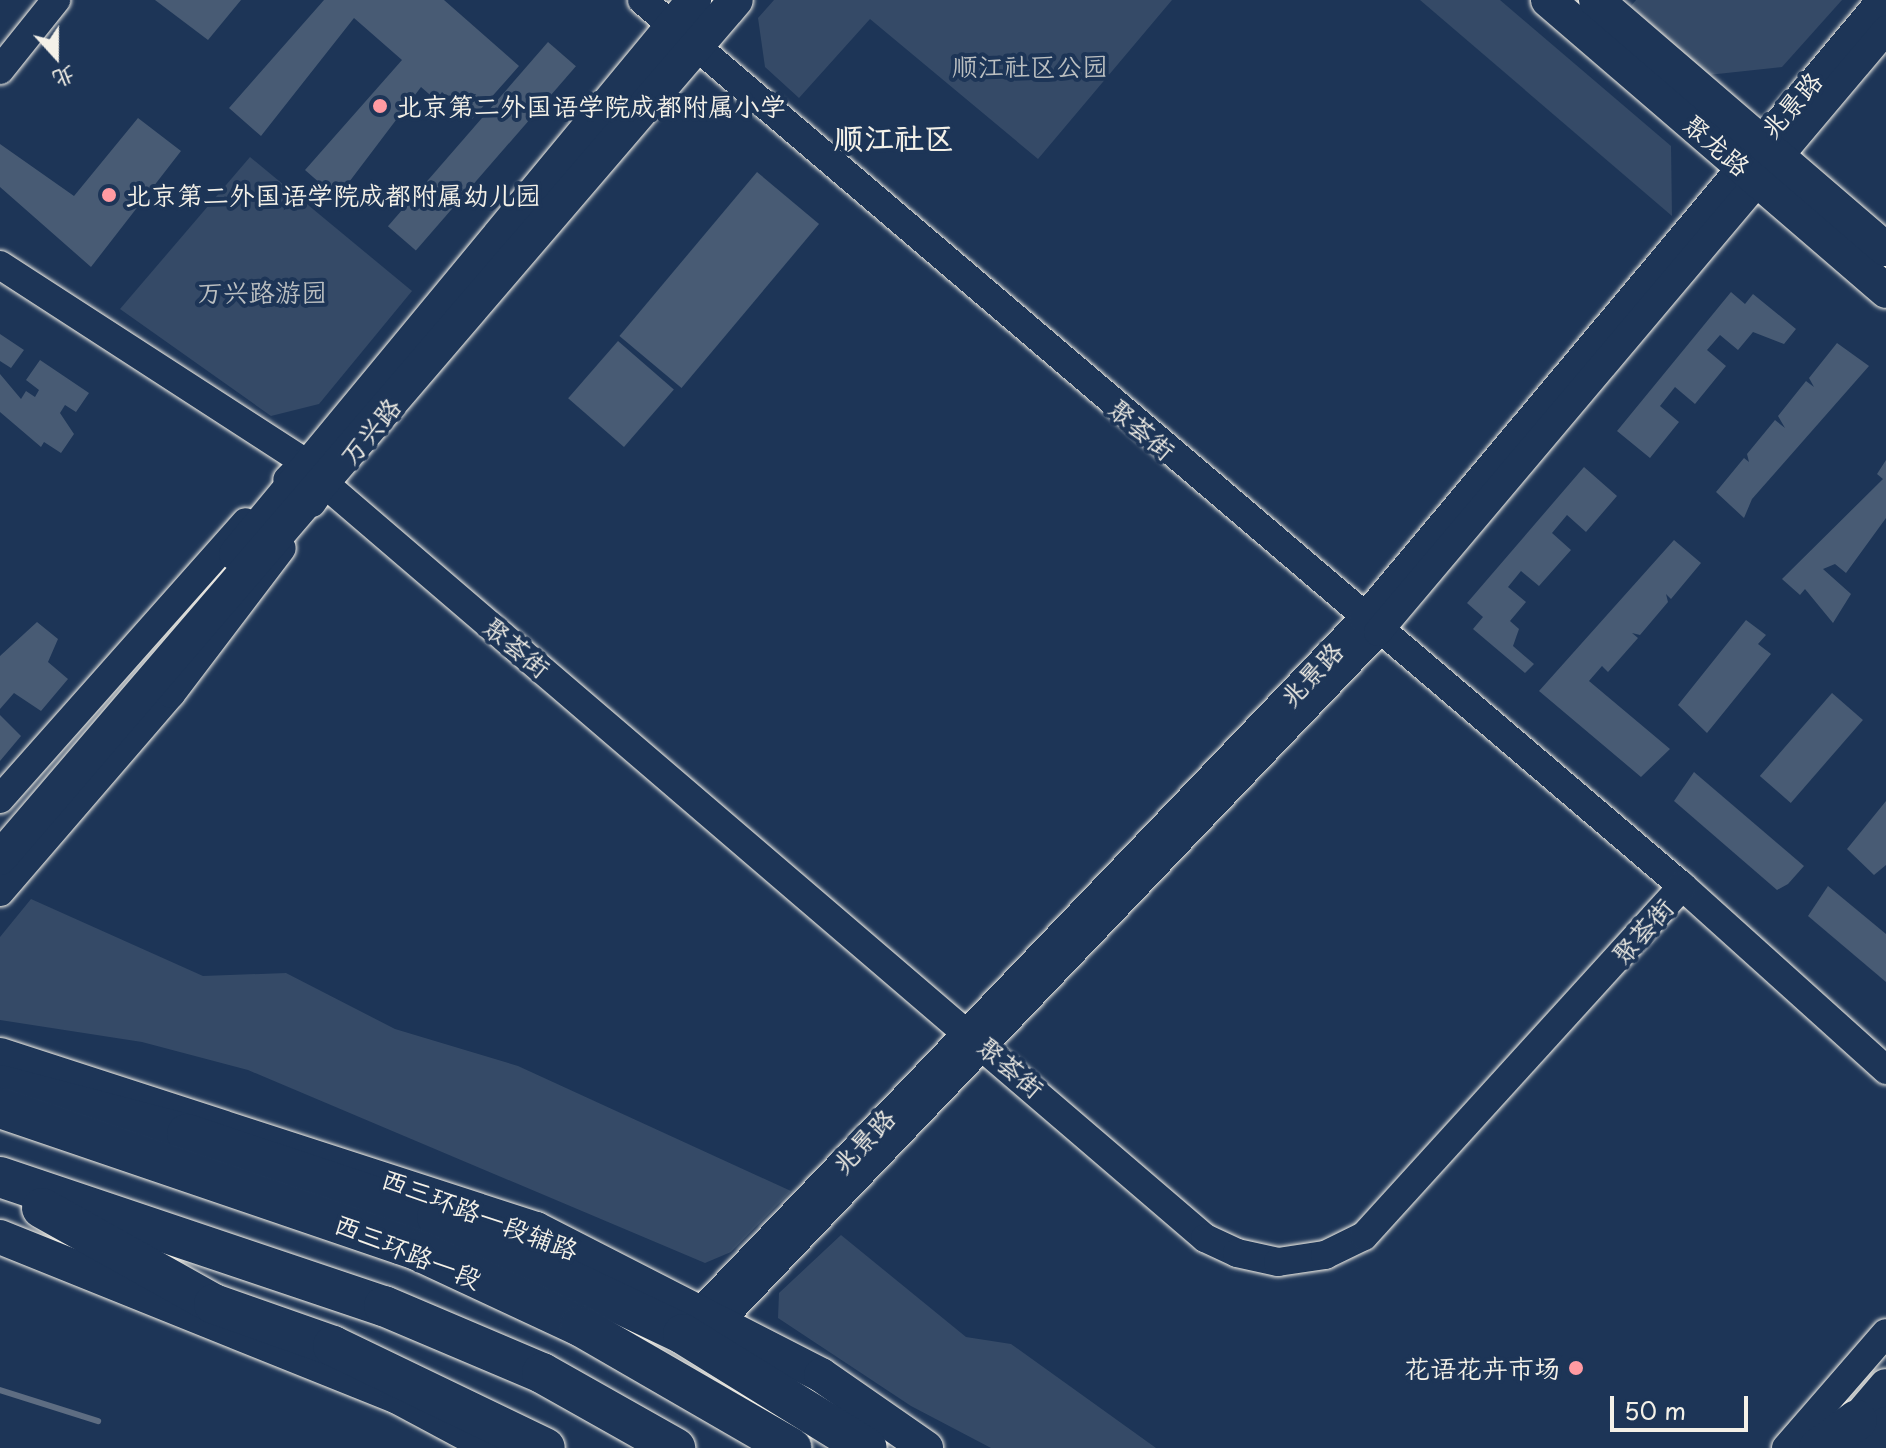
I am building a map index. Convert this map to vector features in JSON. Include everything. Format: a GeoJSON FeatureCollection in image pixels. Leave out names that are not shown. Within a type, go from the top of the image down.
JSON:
{"type":"FeatureCollection","features":[{"type":"Feature","properties":{"kind":"highway"},"geometry":{"type":"LineString","coordinates":[[0,1085],[187,1134],[437,1217],[683,1334],[867,1448]]}},
{"type":"Feature","properties":{"kind":"highway","name":"西三环路一段"},"geometry":{"type":"LineString","coordinates":[[0,1108],[417,1250],[580,1326],[791,1448]]}},
{"type":"Feature","properties":{"kind":"highway"},"geometry":{"type":"LineString","coordinates":[[0,1177],[384,1306],[542,1373],[675,1448]]}},
{"type":"Feature","properties":{"kind":"highway"},"geometry":{"type":"LineString","coordinates":[[0,1184],[214,1304],[333,1346],[545,1448]]}},
{"type":"Feature","properties":{"kind":"highway"},"geometry":{"type":"LineString","coordinates":[[1819,1448],[1860,1435]]}},
{"type":"Feature","properties":{"kind":"main road"},"geometry":{"type":"LineString","coordinates":[[684,36],[694,0]]}},
{"type":"Feature","properties":{"kind":"main road","name":"万兴路"},"geometry":{"type":"LineString","coordinates":[[0,858],[88,739],[684,36],[736,0]]}},
{"type":"Feature","properties":{"kind":"main road","name":"聚龙路"},"geometry":{"type":"LineString","coordinates":[[1548,0],[1760,161],[1886,249]]}},
{"type":"Feature","properties":{"kind":"main road","name":"聚龙路"},"geometry":{"type":"LineString","coordinates":[[1600,1],[1886,291]]}},
{"type":"Feature","properties":{"kind":"main road"},"geometry":{"type":"LineString","coordinates":[[0,830],[88,739]]}},
{"type":"Feature","properties":{"kind":"main road","name":"西三环路一段辅路"},"geometry":{"type":"LineString","coordinates":[[0,1055],[536,1229],[821,1375],[926,1448]]}},
{"type":"Feature","properties":{"kind":"main road"},"geometry":{"type":"LineString","coordinates":[[0,1237],[398,1397],[493,1448]]}},
{"type":"Feature","properties":{"kind":"main road"},"geometry":{"type":"LineString","coordinates":[[1860,1435],[1886,1386]]}},
{"type":"Feature","properties":{"kind":"street"},"geometry":{"type":"LineString","coordinates":[[0,70],[56,0]]}},
{"type":"Feature","properties":{"kind":"street","name":"聚荟街"},"geometry":{"type":"LineString","coordinates":[[642,0],[1370,626],[1682,886],[1886,1070]]}},
{"type":"Feature","properties":{"kind":"street","name":"兆景路"},"geometry":{"type":"LineString","coordinates":[[710,1316],[1370,626],[1760,161],[1881,0]]}},
{"type":"Feature","properties":{"kind":"street","name":"兆景路"},"geometry":{"type":"LineString","coordinates":[[1760,161],[1886,30]]}},
{"type":"Feature","properties":{"kind":"street","name":"聚荟街"},"geometry":{"type":"LineString","coordinates":[[0,265],[315,473],[978,1038],[1205,1238],[1278,1262],[1325,1255],[1364,1236],[1396,1208],[1682,886]]}},
{"type":"Feature","properties":{"kind":"street"},"geometry":{"type":"LineString","coordinates":[[0,799],[168,601],[315,473]]}},
{"type":"Feature","properties":{"kind":"street"},"geometry":{"type":"LineString","coordinates":[[0,892],[256,588],[315,473]]}},
{"type":"Feature","properties":{"kind":"street"},"geometry":{"type":"LineString","coordinates":[[1786,1448],[1886,1333]]}},
{"type":"Feature","properties":{"kind":"green space","name":"顺江社区公园"},"geometry":{"type":"Polygon","coordinates":[[[774,0],[1172,0],[1038,159],[870,19],[799,98],[765,67],[758,18],[774,0]]]}},
{"type":"Feature","properties":{"kind":"green space"},"geometry":{"type":"Polygon","coordinates":[[[1420,0],[1500,0],[1671,146],[1672,216],[1420,0]]]}},
{"type":"Feature","properties":{"kind":"green space"},"geometry":{"type":"Polygon","coordinates":[[[1636,0],[1842,0],[1782,67],[1708,75],[1631,6],[1636,0]]]}},
{"type":"Feature","properties":{"kind":"green space","name":"万兴路游园"},"geometry":{"type":"Polygon","coordinates":[[[250,157],[412,291],[319,404],[271,416],[120,309],[250,157]]]}},
{"type":"Feature","properties":{"kind":"green space"},"geometry":{"type":"Polygon","coordinates":[[[31,899],[203,976],[286,973],[395,1029],[518,1066],[791,1191],[731,1252],[705,1263],[248,1070],[142,1042],[0,1020],[0,937],[31,899]]]}},
{"type":"Feature","properties":{"kind":"green space"},"geometry":{"type":"Polygon","coordinates":[[[841,1235],[966,1337],[1011,1344],[1156,1448],[991,1448],[911,1406],[778,1318],[779,1293],[841,1235]]]}},
{"type":"Feature","properties":{"kind":"building"},"geometry":{"type":"Polygon","coordinates":[[[155,0],[241,0],[208,40],[155,0]]]}},
{"type":"Feature","properties":{"kind":"building"},"geometry":{"type":"Polygon","coordinates":[[[324,0],[444,0],[519,66],[472,119],[442,92],[436,100],[421,87],[337,198],[305,170],[402,60],[354,18],[261,136],[229,108],[324,0]]]}},
{"type":"Feature","properties":{"kind":"building"},"geometry":{"type":"Polygon","coordinates":[[[548,42],[576,66],[416,250],[388,226],[548,42]]]}},
{"type":"Feature","properties":{"kind":"building"},"geometry":{"type":"Polygon","coordinates":[[[138,118],[181,151],[91,267],[0,187],[0,144],[74,196],[138,118]]]}},
{"type":"Feature","properties":{"kind":"building"},"geometry":{"type":"Polygon","coordinates":[[[757,172],[819,224],[681,388],[619,336],[757,172]]]}},
{"type":"Feature","properties":{"kind":"building"},"geometry":{"type":"Polygon","coordinates":[[[1731,292],[1745,304],[1753,294],[1796,329],[1784,344],[1753,332],[1738,350],[1720,335],[1707,350],[1726,366],[1695,404],[1675,387],[1660,406],[1679,422],[1650,458],[1617,431],[1731,292]]]}},
{"type":"Feature","properties":{"kind":"building"},"geometry":{"type":"Polygon","coordinates":[[[0,334],[24,350],[11,368],[0,361],[0,334]]]}},
{"type":"Feature","properties":{"kind":"building"},"geometry":{"type":"Polygon","coordinates":[[[618,341],[674,390],[624,447],[568,398],[618,341]]]}},
{"type":"Feature","properties":{"kind":"building"},"geometry":{"type":"Polygon","coordinates":[[[1837,343],[1869,366],[1752,499],[1744,518],[1716,492],[1744,458],[1749,462],[1747,454],[1775,420],[1785,428],[1778,416],[1806,381],[1814,387],[1809,378],[1837,343]]]}},
{"type":"Feature","properties":{"kind":"building"},"geometry":{"type":"Polygon","coordinates":[[[40,360],[89,393],[76,412],[65,405],[60,413],[74,434],[61,453],[44,442],[41,447],[0,412],[0,374],[21,399],[26,391],[35,397],[39,390],[26,380],[40,360]]]}},
{"type":"Feature","properties":{"kind":"building"},"geometry":{"type":"Polygon","coordinates":[[[1886,460],[1886,518],[1846,573],[1835,564],[1823,569],[1851,594],[1833,623],[1805,589],[1800,595],[1782,579],[1883,479],[1877,474],[1886,460]]]}},
{"type":"Feature","properties":{"kind":"building"},"geometry":{"type":"Polygon","coordinates":[[[1584,467],[1617,496],[1586,532],[1567,515],[1552,533],[1571,550],[1539,586],[1521,571],[1508,587],[1526,602],[1510,621],[1519,629],[1513,646],[1534,664],[1525,673],[1473,629],[1483,617],[1467,603],[1584,467]]]}},
{"type":"Feature","properties":{"kind":"building"},"geometry":{"type":"Polygon","coordinates":[[[1674,540],[1701,563],[1671,599],[1666,594],[1668,602],[1640,635],[1632,633],[1638,638],[1608,672],[1602,666],[1589,681],[1670,749],[1641,777],[1539,691],[1674,540]]]}},
{"type":"Feature","properties":{"kind":"building"},"geometry":{"type":"Polygon","coordinates":[[[1746,620],[1766,635],[1758,644],[1771,654],[1707,733],[1678,705],[1746,620]]]}},
{"type":"Feature","properties":{"kind":"building"},"geometry":{"type":"Polygon","coordinates":[[[37,622],[58,639],[48,662],[68,679],[41,711],[14,693],[0,709],[0,656],[37,622]]]}},
{"type":"Feature","properties":{"kind":"building"},"geometry":{"type":"Polygon","coordinates":[[[1832,693],[1863,720],[1791,803],[1760,776],[1832,693]]]}},
{"type":"Feature","properties":{"kind":"building"},"geometry":{"type":"Polygon","coordinates":[[[0,715],[21,736],[0,761],[0,715]]]}},
{"type":"Feature","properties":{"kind":"building"},"geometry":{"type":"Polygon","coordinates":[[[1694,772],[1804,866],[1788,884],[1777,890],[1674,801],[1694,772]]]}},
{"type":"Feature","properties":{"kind":"building"},"geometry":{"type":"Polygon","coordinates":[[[1886,801],[1886,865],[1874,875],[1847,849],[1886,801]]]}},
{"type":"Feature","properties":{"kind":"building"},"geometry":{"type":"Polygon","coordinates":[[[1828,886],[1886,934],[1886,982],[1808,916],[1828,886]]]}},
{"type":"Feature","properties":{"kind":"waterway"},"geometry":{"type":"LineString","coordinates":[[0,1390],[98,1421]]}},
{"type":"Feature","properties":{"kind":"place","name":"北京第二外国语学院成都附属小学"},"geometry":{"type":"Point","coordinates":[380,106]}},
{"type":"Feature","properties":{"kind":"place","name":"北京第二外国语学院成都附属幼儿园"},"geometry":{"type":"Point","coordinates":[109,195]}},
{"type":"Feature","properties":{"kind":"place","name":"花语花卉市场"},"geometry":{"type":"Point","coordinates":[1576,1368]}},
{"type":"Feature","properties":{"kind":"district","name":"顺江社区"},"geometry":{"type":"Point","coordinates":[894,137]}}]}
